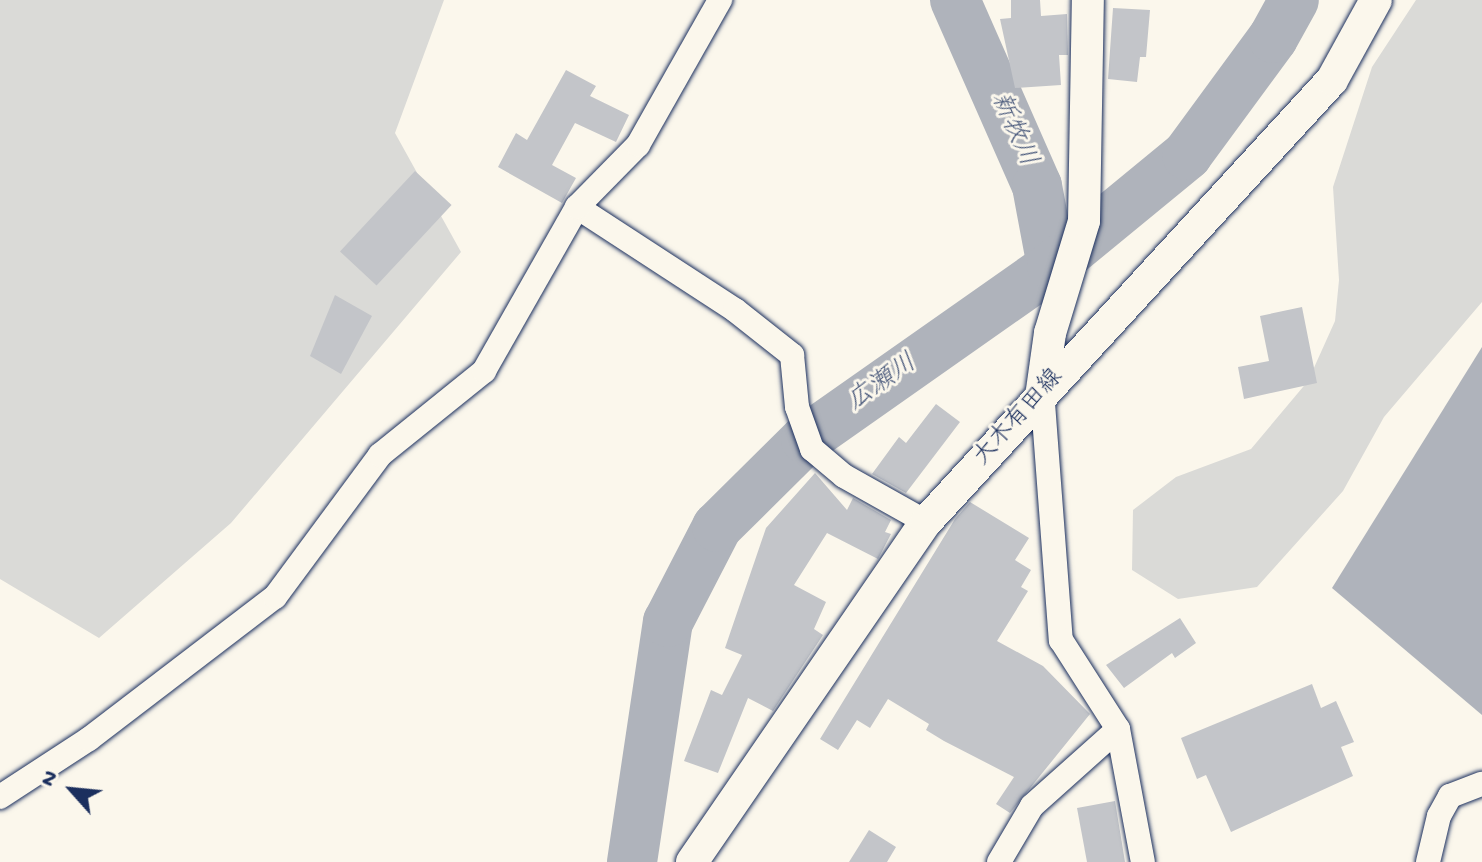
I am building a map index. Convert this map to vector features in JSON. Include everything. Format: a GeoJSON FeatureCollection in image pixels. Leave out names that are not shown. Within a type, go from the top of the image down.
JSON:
{"type":"FeatureCollection","features":[{"type":"Feature","properties":{"kind":"main road"},"geometry":{"type":"LineString","coordinates":[[1042,390],[1050,333],[1084,221],[1088,0]]}},
{"type":"Feature","properties":{"kind":"main road","name":"大木有田線"},"geometry":{"type":"LineString","coordinates":[[692,862],[926,522],[1042,390],[1332,80],[1376,0]]}},
{"type":"Feature","properties":{"kind":"street"},"geometry":{"type":"LineString","coordinates":[[0,797],[89,739],[275,597],[380,455],[484,371],[577,207],[638,145],[720,0]]}},
{"type":"Feature","properties":{"kind":"street"},"geometry":{"type":"LineString","coordinates":[[577,207],[735,310],[792,355],[797,407],[812,449],[844,476],[926,522]]}},
{"type":"Feature","properties":{"kind":"street"},"geometry":{"type":"LineString","coordinates":[[1042,390],[1061,640],[1118,729],[1143,862]]}},
{"type":"Feature","properties":{"kind":"street"},"geometry":{"type":"LineString","coordinates":[[999,862],[1032,806],[1118,729]]}},
{"type":"Feature","properties":{"kind":"street"},"geometry":{"type":"LineString","coordinates":[[1428,862],[1439,816],[1450,796],[1482,784]]}},
{"type":"Feature","properties":{"kind":"shaded area"},"geometry":{"type":"Polygon","coordinates":[[[0,0],[444,0],[395,133],[461,252],[231,523],[99,638],[0,579],[0,0]]]}},
{"type":"Feature","properties":{"kind":"shaded area"},"geometry":{"type":"Polygon","coordinates":[[[1416,0],[1482,0],[1482,302],[1384,417],[1343,491],[1257,587],[1178,599],[1132,570],[1133,510],[1176,477],[1251,449],[1308,381],[1335,321],[1339,280],[1333,187],[1372,67],[1416,0]]]}},
{"type":"Feature","properties":{"kind":"shaded area"},"geometry":{"type":"Polygon","coordinates":[[[1482,347],[1482,715],[1332,588],[1482,347]]]}},
{"type":"Feature","properties":{"kind":"building"},"geometry":{"type":"Polygon","coordinates":[[[1011,0],[1040,0],[1041,16],[1067,14],[1068,55],[1059,55],[1061,85],[1015,88],[1000,19],[1011,18],[1011,0]]]}},
{"type":"Feature","properties":{"kind":"building"},"geometry":{"type":"Polygon","coordinates":[[[1113,8],[1150,10],[1146,57],[1140,57],[1137,82],[1108,79],[1113,8]]]}},
{"type":"Feature","properties":{"kind":"building"},"geometry":{"type":"Polygon","coordinates":[[[566,70],[596,86],[590,96],[629,115],[616,142],[575,123],[552,165],[576,178],[562,203],[498,167],[516,133],[527,140],[566,70]]]}},
{"type":"Feature","properties":{"kind":"building"},"geometry":{"type":"Polygon","coordinates":[[[415,171],[452,205],[377,286],[340,251],[415,171]]]}},
{"type":"Feature","properties":{"kind":"building"},"geometry":{"type":"Polygon","coordinates":[[[335,295],[372,316],[341,374],[310,356],[335,295]]]}},
{"type":"Feature","properties":{"kind":"building"},"geometry":{"type":"Polygon","coordinates":[[[1302,307],[1317,383],[1244,399],[1238,367],[1269,361],[1260,316],[1302,307]]]}},
{"type":"Feature","properties":{"kind":"building"},"geometry":{"type":"Polygon","coordinates":[[[936,404],[960,422],[906,493],[872,474],[899,437],[906,443],[936,404]]]}},
{"type":"Feature","properties":{"kind":"building"},"geometry":{"type":"Polygon","coordinates":[[[815,473],[847,510],[853,498],[891,520],[885,532],[891,534],[878,559],[827,533],[794,585],[826,602],[814,629],[823,635],[773,711],[748,698],[718,773],[684,761],[711,690],[722,695],[742,655],[725,648],[766,528],[815,473]]]}},
{"type":"Feature","properties":{"kind":"building"},"geometry":{"type":"Polygon","coordinates":[[[970,502],[1029,538],[1015,560],[1031,570],[1021,587],[1028,591],[997,641],[1043,666],[1090,714],[1010,813],[996,804],[1014,777],[926,730],[929,724],[888,699],[870,728],[857,720],[838,750],[820,739],[955,519],[970,502]]]}},
{"type":"Feature","properties":{"kind":"building"},"geometry":{"type":"Polygon","coordinates":[[[1180,618],[1196,643],[1175,658],[1172,653],[1124,688],[1106,665],[1180,618]]]}},
{"type":"Feature","properties":{"kind":"building"},"geometry":{"type":"Polygon","coordinates":[[[1312,684],[1321,708],[1336,701],[1354,742],[1341,747],[1353,776],[1231,832],[1206,775],[1197,779],[1181,738],[1312,684]]]}},
{"type":"Feature","properties":{"kind":"building"},"geometry":{"type":"Polygon","coordinates":[[[1115,801],[1125,862],[1087,862],[1077,808],[1115,801]]]}},
{"type":"Feature","properties":{"kind":"building"},"geometry":{"type":"Polygon","coordinates":[[[869,830],[896,847],[887,862],[849,862],[869,830]]]}},
{"type":"Feature","properties":{"kind":"waterway","name":"新牧川"},"geometry":{"type":"LineString","coordinates":[[955,0],[1037,186],[1052,266]]}},
{"type":"Feature","properties":{"kind":"waterway","name":"広瀬川"},"geometry":{"type":"LineString","coordinates":[[632,862],[668,622],[717,527],[806,439],[1052,266],[1187,155],[1273,38],[1294,0]]}}]}
